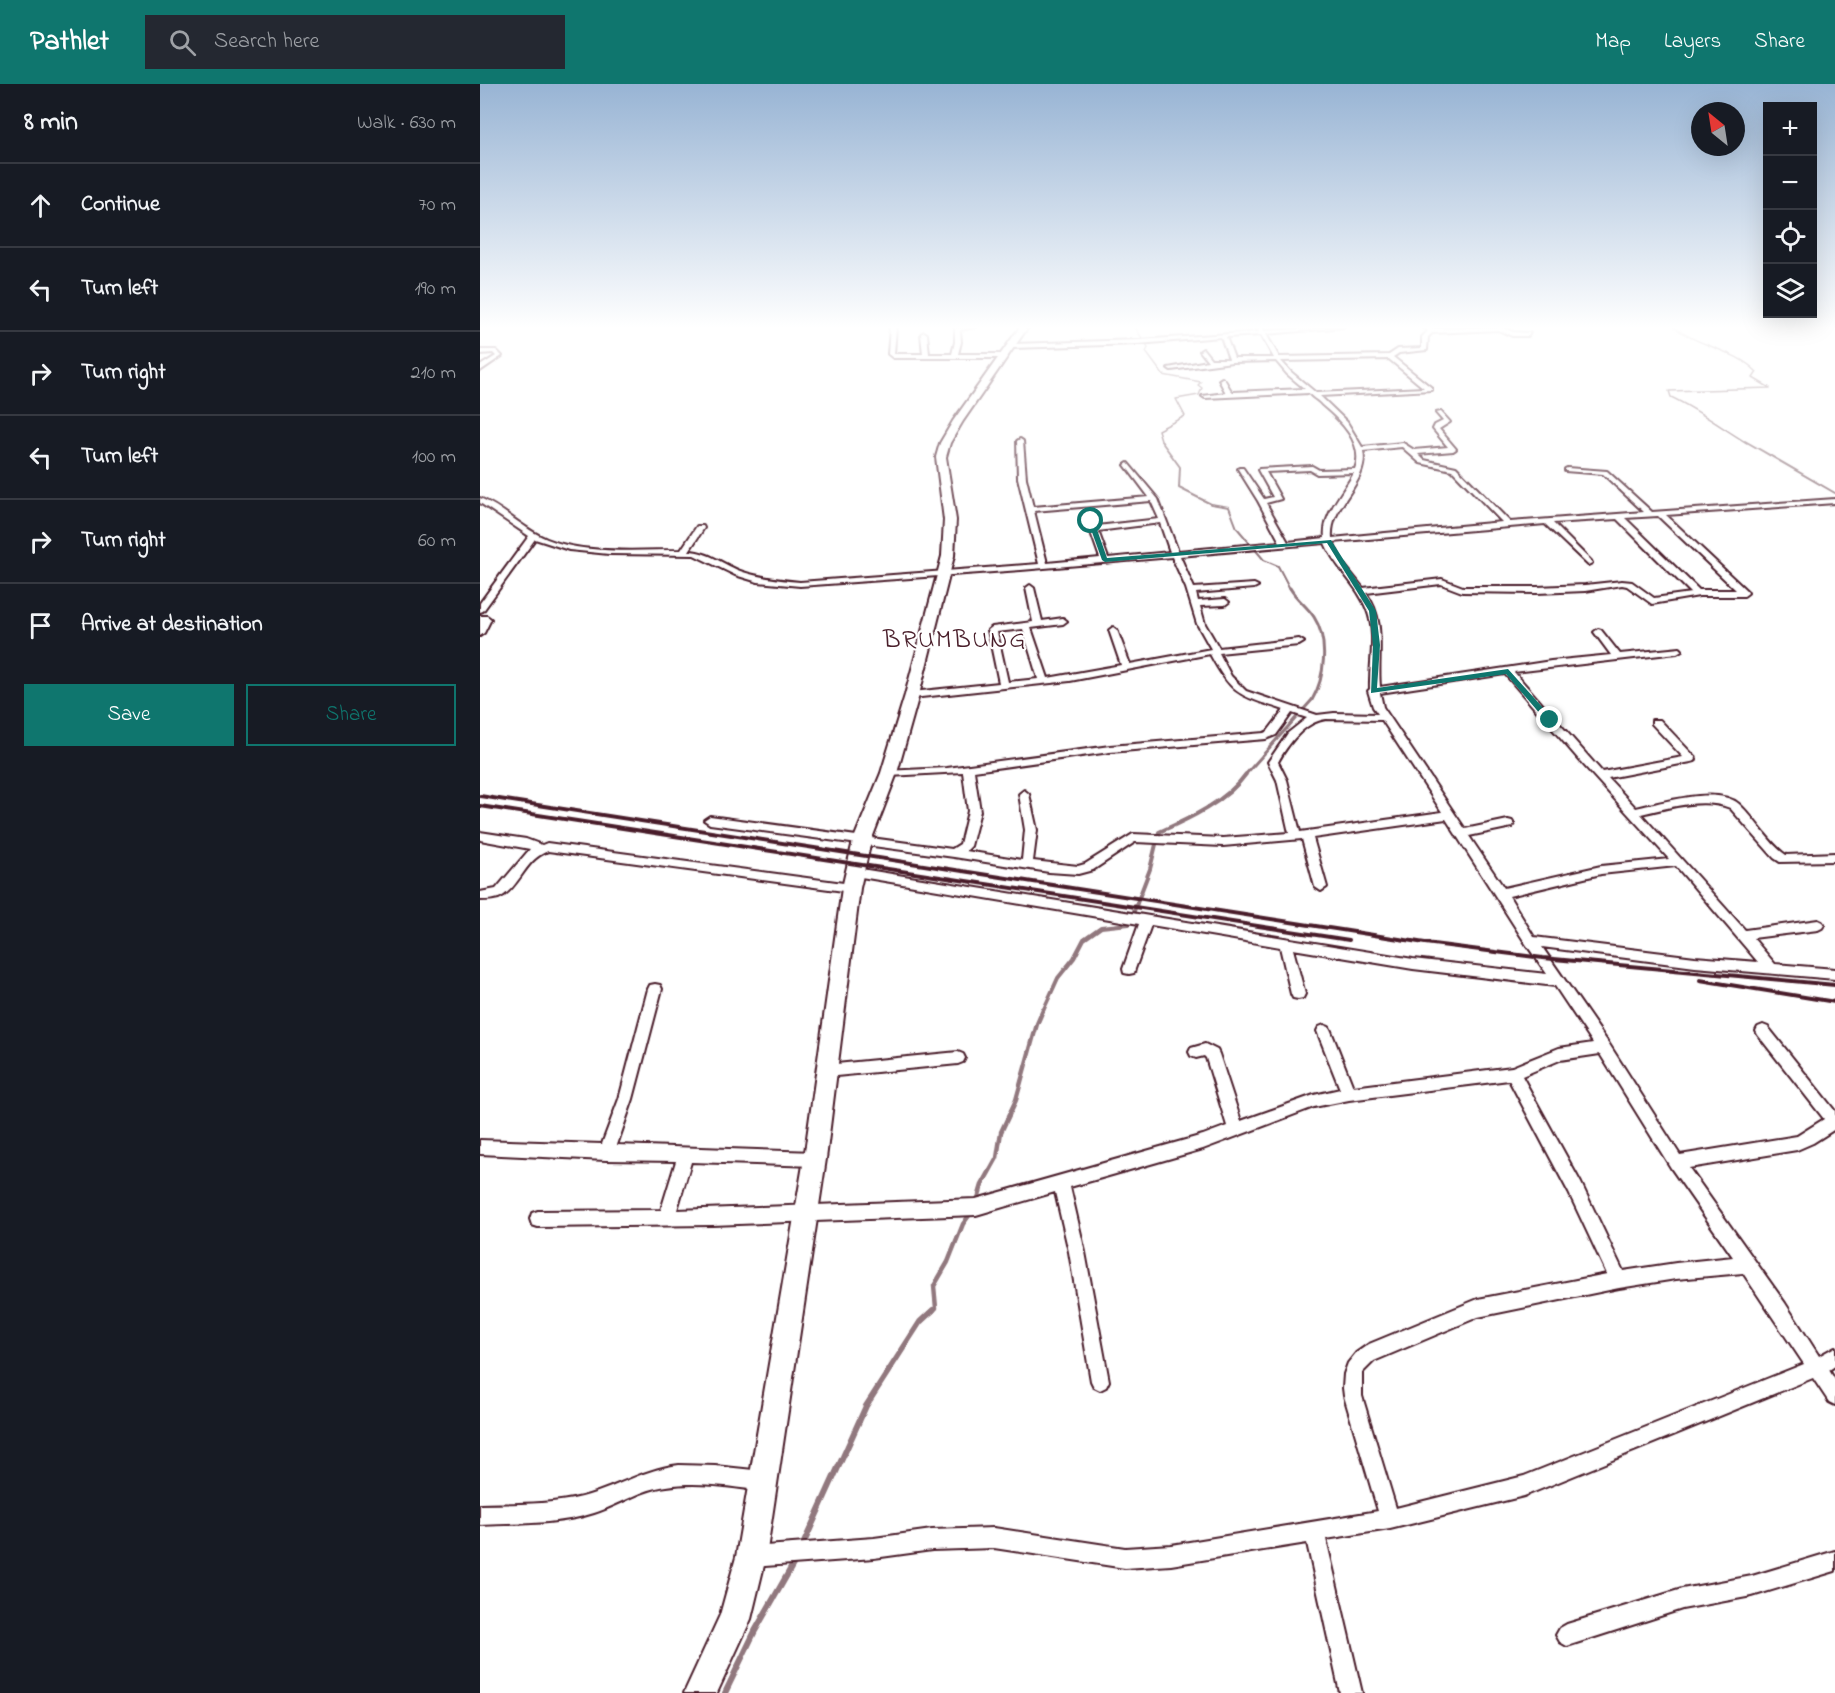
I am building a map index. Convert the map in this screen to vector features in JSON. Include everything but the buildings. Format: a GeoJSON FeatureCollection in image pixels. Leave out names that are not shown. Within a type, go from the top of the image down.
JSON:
{"type":"FeatureCollection","features":[{"type":"Feature","properties":{"kind":"street"},"geometry":{"type":"LineString","coordinates":[[700,1693],[735,1618],[751,1557],[815,1159],[837,975],[840,882],[862,841],[889,773],[912,695],[948,556],[949,503],[943,484],[941,457],[958,421],[972,402]]}},
{"type":"Feature","properties":{"kind":"street"},"geometry":{"type":"LineString","coordinates":[[1321,402],[1347,425],[1359,449],[1361,461],[1338,505],[1328,531],[1329,541],[1372,611],[1376,635],[1373,691],[1378,707],[1501,893],[1530,941],[1604,1048],[1676,1163],[1835,1396]]}},
{"type":"Feature","properties":{"kind":"street"},"geometry":{"type":"LineString","coordinates":[[1413,452],[1453,449],[1436,429],[1437,426],[1447,422],[1439,413]]}},
{"type":"Feature","properties":{"kind":"street"},"geometry":{"type":"LineString","coordinates":[[1020,441],[1022,478],[1044,566]]}},
{"type":"Feature","properties":{"kind":"street"},"geometry":{"type":"LineString","coordinates":[[1359,449],[1401,445],[1413,452],[1424,463],[1454,468],[1508,524]]}},
{"type":"Feature","properties":{"kind":"street"},"geometry":{"type":"LineString","coordinates":[[1128,465],[1154,499],[1208,639],[1227,677],[1243,693],[1314,716],[1384,717]]}},
{"type":"Feature","properties":{"kind":"street"},"geometry":{"type":"LineString","coordinates":[[1262,501],[1276,499],[1261,470],[1312,468],[1317,472],[1357,471]]}},
{"type":"Feature","properties":{"kind":"street"},"geometry":{"type":"LineString","coordinates":[[1241,469],[1286,544]]}},
{"type":"Feature","properties":{"kind":"street"},"geometry":{"type":"LineString","coordinates":[[1360,591],[1442,581],[1462,588],[1537,590],[1585,588],[1622,583],[1629,584],[1652,601],[1696,593],[1744,593],[1605,472],[1567,470]]}},
{"type":"Feature","properties":{"kind":"street"},"geometry":{"type":"LineString","coordinates":[[1030,509],[1154,499]]}},
{"type":"Feature","properties":{"kind":"street"},"geometry":{"type":"LineString","coordinates":[[480,500],[534,535],[569,548],[609,552],[684,552],[705,556],[738,573],[782,583],[822,584],[1508,524],[1834,502]]}},
{"type":"Feature","properties":{"kind":"street"},"geometry":{"type":"LineString","coordinates":[[1618,516],[1696,593]]}},
{"type":"Feature","properties":{"kind":"street"},"geometry":{"type":"LineString","coordinates":[[1105,560],[1092,525],[1162,521]]}},
{"type":"Feature","properties":{"kind":"street"},"geometry":{"type":"LineString","coordinates":[[1548,522],[1587,563]]}},
{"type":"Feature","properties":{"kind":"street"},"geometry":{"type":"LineString","coordinates":[[684,552],[700,528]]}},
{"type":"Feature","properties":{"kind":"street"},"geometry":{"type":"LineString","coordinates":[[480,609],[534,535]]}},
{"type":"Feature","properties":{"kind":"street"},"geometry":{"type":"LineString","coordinates":[[1191,591],[1254,586]]}},
{"type":"Feature","properties":{"kind":"street"},"geometry":{"type":"LineString","coordinates":[[1030,588],[1038,624]]}},
{"type":"Feature","properties":{"kind":"street"},"geometry":{"type":"LineString","coordinates":[[480,593],[492,591]]}},
{"type":"Feature","properties":{"kind":"street"},"geometry":{"type":"LineString","coordinates":[[1196,604],[1225,602]]}},
{"type":"Feature","properties":{"kind":"street"},"geometry":{"type":"LineString","coordinates":[[480,619],[487,619],[480,633]]}},
{"type":"Feature","properties":{"kind":"street"},"geometry":{"type":"LineString","coordinates":[[1004,686],[992,630],[1064,621]]}},
{"type":"Feature","properties":{"kind":"street"},"geometry":{"type":"LineString","coordinates":[[1026,626],[1044,681]]}},
{"type":"Feature","properties":{"kind":"street"},"geometry":{"type":"LineString","coordinates":[[1113,630],[1127,668]]}},
{"type":"Feature","properties":{"kind":"street"},"geometry":{"type":"LineString","coordinates":[[1599,632],[1619,658]]}},
{"type":"Feature","properties":{"kind":"street"},"geometry":{"type":"LineString","coordinates":[[912,695],[1044,681],[1214,651],[1299,642]]}},
{"type":"Feature","properties":{"kind":"street"},"geometry":{"type":"LineString","coordinates":[[1373,691],[1561,663],[1677,650]]}},
{"type":"Feature","properties":{"kind":"street"},"geometry":{"type":"LineString","coordinates":[[1508,671],[1771,968]]}},
{"type":"Feature","properties":{"kind":"street"},"geometry":{"type":"LineString","coordinates":[[889,773],[968,769],[1110,749],[1266,736],[1272,733],[1290,709]]}},
{"type":"Feature","properties":{"kind":"street"},"geometry":{"type":"LineString","coordinates":[[1314,716],[1284,744],[1273,762],[1282,780],[1321,886]]}},
{"type":"Feature","properties":{"kind":"street"},"geometry":{"type":"LineString","coordinates":[[1600,776],[1690,759],[1656,722]]}},
{"type":"Feature","properties":{"kind":"street"},"geometry":{"type":"LineString","coordinates":[[954,853],[965,846],[974,815],[968,769]]}},
{"type":"Feature","properties":{"kind":"street"},"geometry":{"type":"LineString","coordinates":[[1024,794],[1032,830],[1027,865]]}},
{"type":"Feature","properties":{"kind":"street"},"geometry":{"type":"LineString","coordinates":[[1634,812],[1695,800],[1724,801],[1734,805],[1784,859],[1835,857]]}},
{"type":"Feature","properties":{"kind":"street"},"geometry":{"type":"LineString","coordinates":[[710,820],[1027,865],[1084,869],[1127,840],[1139,837],[1222,842],[1301,836],[1449,815]]}},
{"type":"Feature","properties":{"kind":"street"},"geometry":{"type":"LineString","coordinates":[[1461,834],[1508,824]]}},
{"type":"Feature","properties":{"kind":"street"},"geometry":{"type":"LineString","coordinates":[[480,836],[526,843],[539,848]]}},
{"type":"Feature","properties":{"kind":"street"},"geometry":{"type":"LineString","coordinates":[[480,896],[500,892],[533,852],[547,847],[1117,913],[1443,969],[1559,981]]}},
{"type":"Feature","properties":{"kind":"street"},"geometry":{"type":"LineString","coordinates":[[1501,893],[1601,870],[1679,862]]}},
{"type":"Feature","properties":{"kind":"street"},"geometry":{"type":"LineString","coordinates":[[1129,969],[1144,918]]}},
{"type":"Feature","properties":{"kind":"street"},"geometry":{"type":"LineString","coordinates":[[1743,935],[1818,925]]}},
{"type":"Feature","properties":{"kind":"street"},"geometry":{"type":"LineString","coordinates":[[1530,941],[1695,962],[1835,974]]}},
{"type":"Feature","properties":{"kind":"street"},"geometry":{"type":"LineString","coordinates":[[1285,942],[1298,994]]}},
{"type":"Feature","properties":{"kind":"street"},"geometry":{"type":"LineString","coordinates":[[606,1153],[626,1099],[655,988]]}},
{"type":"Feature","properties":{"kind":"street"},"geometry":{"type":"LineString","coordinates":[[1324,1031],[1349,1094]]}},
{"type":"Feature","properties":{"kind":"street"},"geometry":{"type":"LineString","coordinates":[[1676,1163],[1809,1140],[1828,1124],[1835,1122],[1763,1031]]}},
{"type":"Feature","properties":{"kind":"street"},"geometry":{"type":"LineString","coordinates":[[538,1219],[976,1207],[1203,1143],[1314,1101],[1349,1094],[1513,1073],[1559,1054],[1604,1048]]}},
{"type":"Feature","properties":{"kind":"street"},"geometry":{"type":"LineString","coordinates":[[1196,1052],[1205,1050],[1212,1054],[1236,1130]]}},
{"type":"Feature","properties":{"kind":"street"},"geometry":{"type":"LineString","coordinates":[[826,1071],[958,1058]]}},
{"type":"Feature","properties":{"kind":"street"},"geometry":{"type":"LineString","coordinates":[[1513,1073],[1575,1188],[1619,1280]]}},
{"type":"Feature","properties":{"kind":"street"},"geometry":{"type":"LineString","coordinates":[[480,1147],[815,1159]]}},
{"type":"Feature","properties":{"kind":"street"},"geometry":{"type":"LineString","coordinates":[[666,1217],[686,1153]]}},
{"type":"Feature","properties":{"kind":"street"},"geometry":{"type":"LineString","coordinates":[[1061,1183],[1077,1252],[1100,1381]]}},
{"type":"Feature","properties":{"kind":"street"},"geometry":{"type":"LineString","coordinates":[[1390,1519],[1353,1396],[1354,1368],[1362,1358],[1396,1341],[1478,1308],[1619,1280],[1676,1271],[1746,1264]]}},
{"type":"Feature","properties":{"kind":"street"},"geometry":{"type":"LineString","coordinates":[[751,1557],[808,1551],[874,1548],[932,1540],[994,1538],[1125,1558],[1171,1555],[1390,1519],[1524,1486],[1817,1368],[1835,1356]]}},
{"type":"Feature","properties":{"kind":"street"},"geometry":{"type":"LineString","coordinates":[[480,1515],[552,1512],[592,1504],[641,1482],[665,1476],[686,1474],[763,1481]]}},
{"type":"Feature","properties":{"kind":"street"},"geometry":{"type":"LineString","coordinates":[[1314,1530],[1351,1693]]}},
{"type":"Feature","properties":{"kind":"street"},"geometry":{"type":"LineString","coordinates":[[1567,1635],[1682,1599],[1752,1586],[1835,1561]]}},
{"type":"Feature","properties":{"kind":"waterway"},"geometry":{"type":"LineString","coordinates":[[1162,442],[1158,430],[1185,416],[1178,402]]}},
{"type":"Feature","properties":{"kind":"waterway"},"geometry":{"type":"LineString","coordinates":[[1680,402],[1747,443]]}},
{"type":"Feature","properties":{"kind":"waterway"},"geometry":{"type":"LineString","coordinates":[[1745,441],[1835,493]]}},
{"type":"Feature","properties":{"kind":"waterway"},"geometry":{"type":"LineString","coordinates":[[1162,442],[1180,467],[1179,488],[1211,504],[1229,507],[1237,528],[1264,560],[1278,566],[1290,589]]}},
{"type":"Feature","properties":{"kind":"waterway"},"geometry":{"type":"LineString","coordinates":[[1245,775],[1312,700],[1320,681],[1323,648],[1319,626],[1290,588]]}},
{"type":"Feature","properties":{"kind":"waterway"},"geometry":{"type":"LineString","coordinates":[[1043,1011],[1058,978],[1074,958],[1084,939],[1101,927],[1129,924],[1150,869],[1159,832],[1218,801],[1229,793],[1246,774]]}},
{"type":"Feature","properties":{"kind":"waterway"},"geometry":{"type":"LineString","coordinates":[[977,1202],[982,1185],[997,1158],[1001,1132],[1016,1100],[1043,1010]]}},
{"type":"Feature","properties":{"kind":"waterway"},"geometry":{"type":"LineString","coordinates":[[932,1312],[936,1308],[934,1286],[948,1262],[963,1224],[971,1213]]}},
{"type":"Feature","properties":{"kind":"waterway"},"geometry":{"type":"LineString","coordinates":[[802,1547],[866,1406],[920,1322],[933,1310]]}},
{"type":"Feature","properties":{"kind":"waterway"},"geometry":{"type":"LineString","coordinates":[[725,1693],[755,1631],[795,1561]]}},
{"type":"Feature","properties":{"kind":"railway"},"geometry":{"type":"LineString","coordinates":[[480,796],[1425,943],[1543,958],[1835,985]]}},
{"type":"Feature","properties":{"kind":"railway"},"geometry":{"type":"LineString","coordinates":[[480,806],[1349,940]]}},
{"type":"Feature","properties":{"kind":"railway"},"geometry":{"type":"LineString","coordinates":[[1700,980],[1835,1002]]}},
{"type":"Feature","properties":{"kind":"district","name":"BRUMBUNG"},"geometry":{"type":"Point","coordinates":[955,641]}},
{"type":"Feature","properties":{"kind":"route"},"geometry":{"type":"LineString","coordinates":[[1091,521],[1105,560],[1329,541],[1372,611],[1377,645],[1373,691],[1508,671],[1550,720]]}}]}
